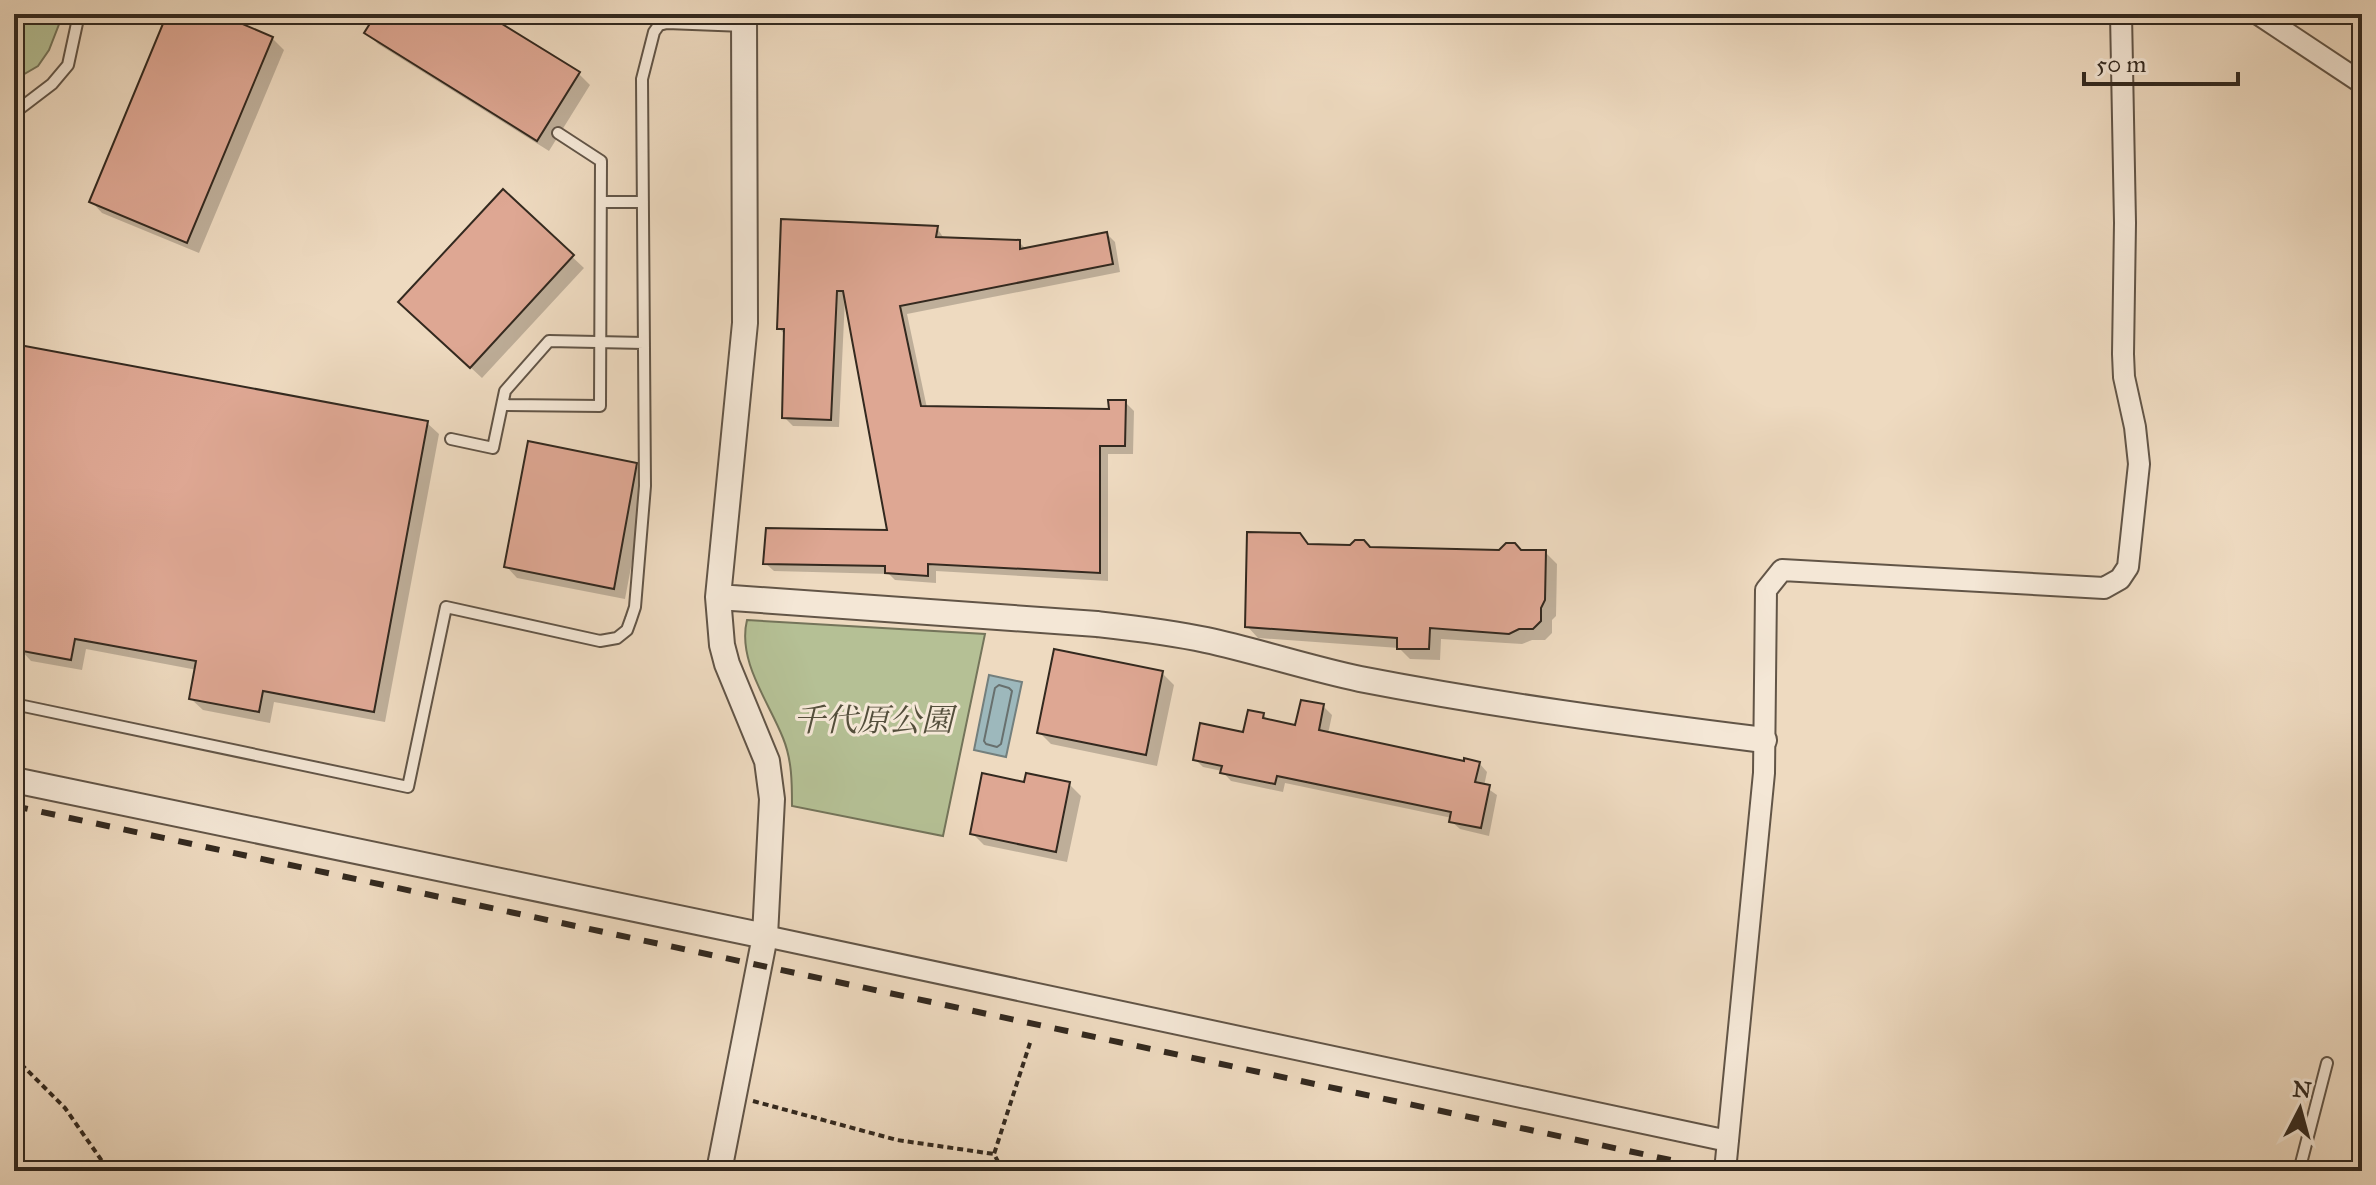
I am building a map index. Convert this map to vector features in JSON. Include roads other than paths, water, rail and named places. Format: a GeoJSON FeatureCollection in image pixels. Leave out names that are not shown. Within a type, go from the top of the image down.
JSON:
{"type":"FeatureCollection","features":[{"type":"Feature","properties":{"kind":"street"},"geometry":{"type":"LineString","coordinates":[[1725,1171],[1764,773],[1766,590],[1782,570],[2104,588],[2120,579],[2128,567],[2139,464],[2124,365],[2121,14]]}},
{"type":"Feature","properties":{"kind":"street"},"geometry":{"type":"LineString","coordinates":[[2258,14],[2362,83]]}},
{"type":"Feature","properties":{"kind":"street"},"geometry":{"type":"LineString","coordinates":[[719,1171],[765,936],[772,799],[758,733],[727,664],[722,645],[718,597],[745,323],[744,20]]}},
{"type":"Feature","properties":{"kind":"street"},"geometry":{"type":"LineString","coordinates":[[718,597],[1146,630],[1205,640],[1336,674],[1432,693],[1626,723],[1764,740]]}},
{"type":"Feature","properties":{"kind":"street"},"geometry":{"type":"LineString","coordinates":[[14,780],[1728,1141]]}},
{"type":"Feature","properties":{"kind":"lane"},"geometry":{"type":"LineString","coordinates":[[14,113],[52,84],[68,65],[79,14]]}},
{"type":"Feature","properties":{"kind":"lane"},"geometry":{"type":"LineString","coordinates":[[14,704],[408,787],[446,607],[600,641],[617,638],[627,630],[635,607],[645,486],[642,79],[659,20],[667,23],[744,20]]}},
{"type":"Feature","properties":{"kind":"lane"},"geometry":{"type":"LineString","coordinates":[[502,405],[600,406],[601,161],[558,133]]}},
{"type":"Feature","properties":{"kind":"lane"},"geometry":{"type":"LineString","coordinates":[[601,202],[643,202]]}},
{"type":"Feature","properties":{"kind":"lane"},"geometry":{"type":"LineString","coordinates":[[451,439],[493,448],[505,391],[549,341],[644,343]]}},
{"type":"Feature","properties":{"kind":"lane"},"geometry":{"type":"LineString","coordinates":[[2299,1171],[2327,1063]]}},
{"type":"Feature","properties":{"kind":"water"},"geometry":{"type":"Polygon","coordinates":[[[989,675],[1022,682],[1006,757],[974,750],[989,675]]]}},
{"type":"Feature","properties":{"kind":"railway"},"geometry":{"type":"LineString","coordinates":[[14,806],[1722,1171]]}},
{"type":"Feature","properties":{"kind":"park label","name":"千代原公園"},"geometry":{"type":"Point","coordinates":[873,720]}}]}
